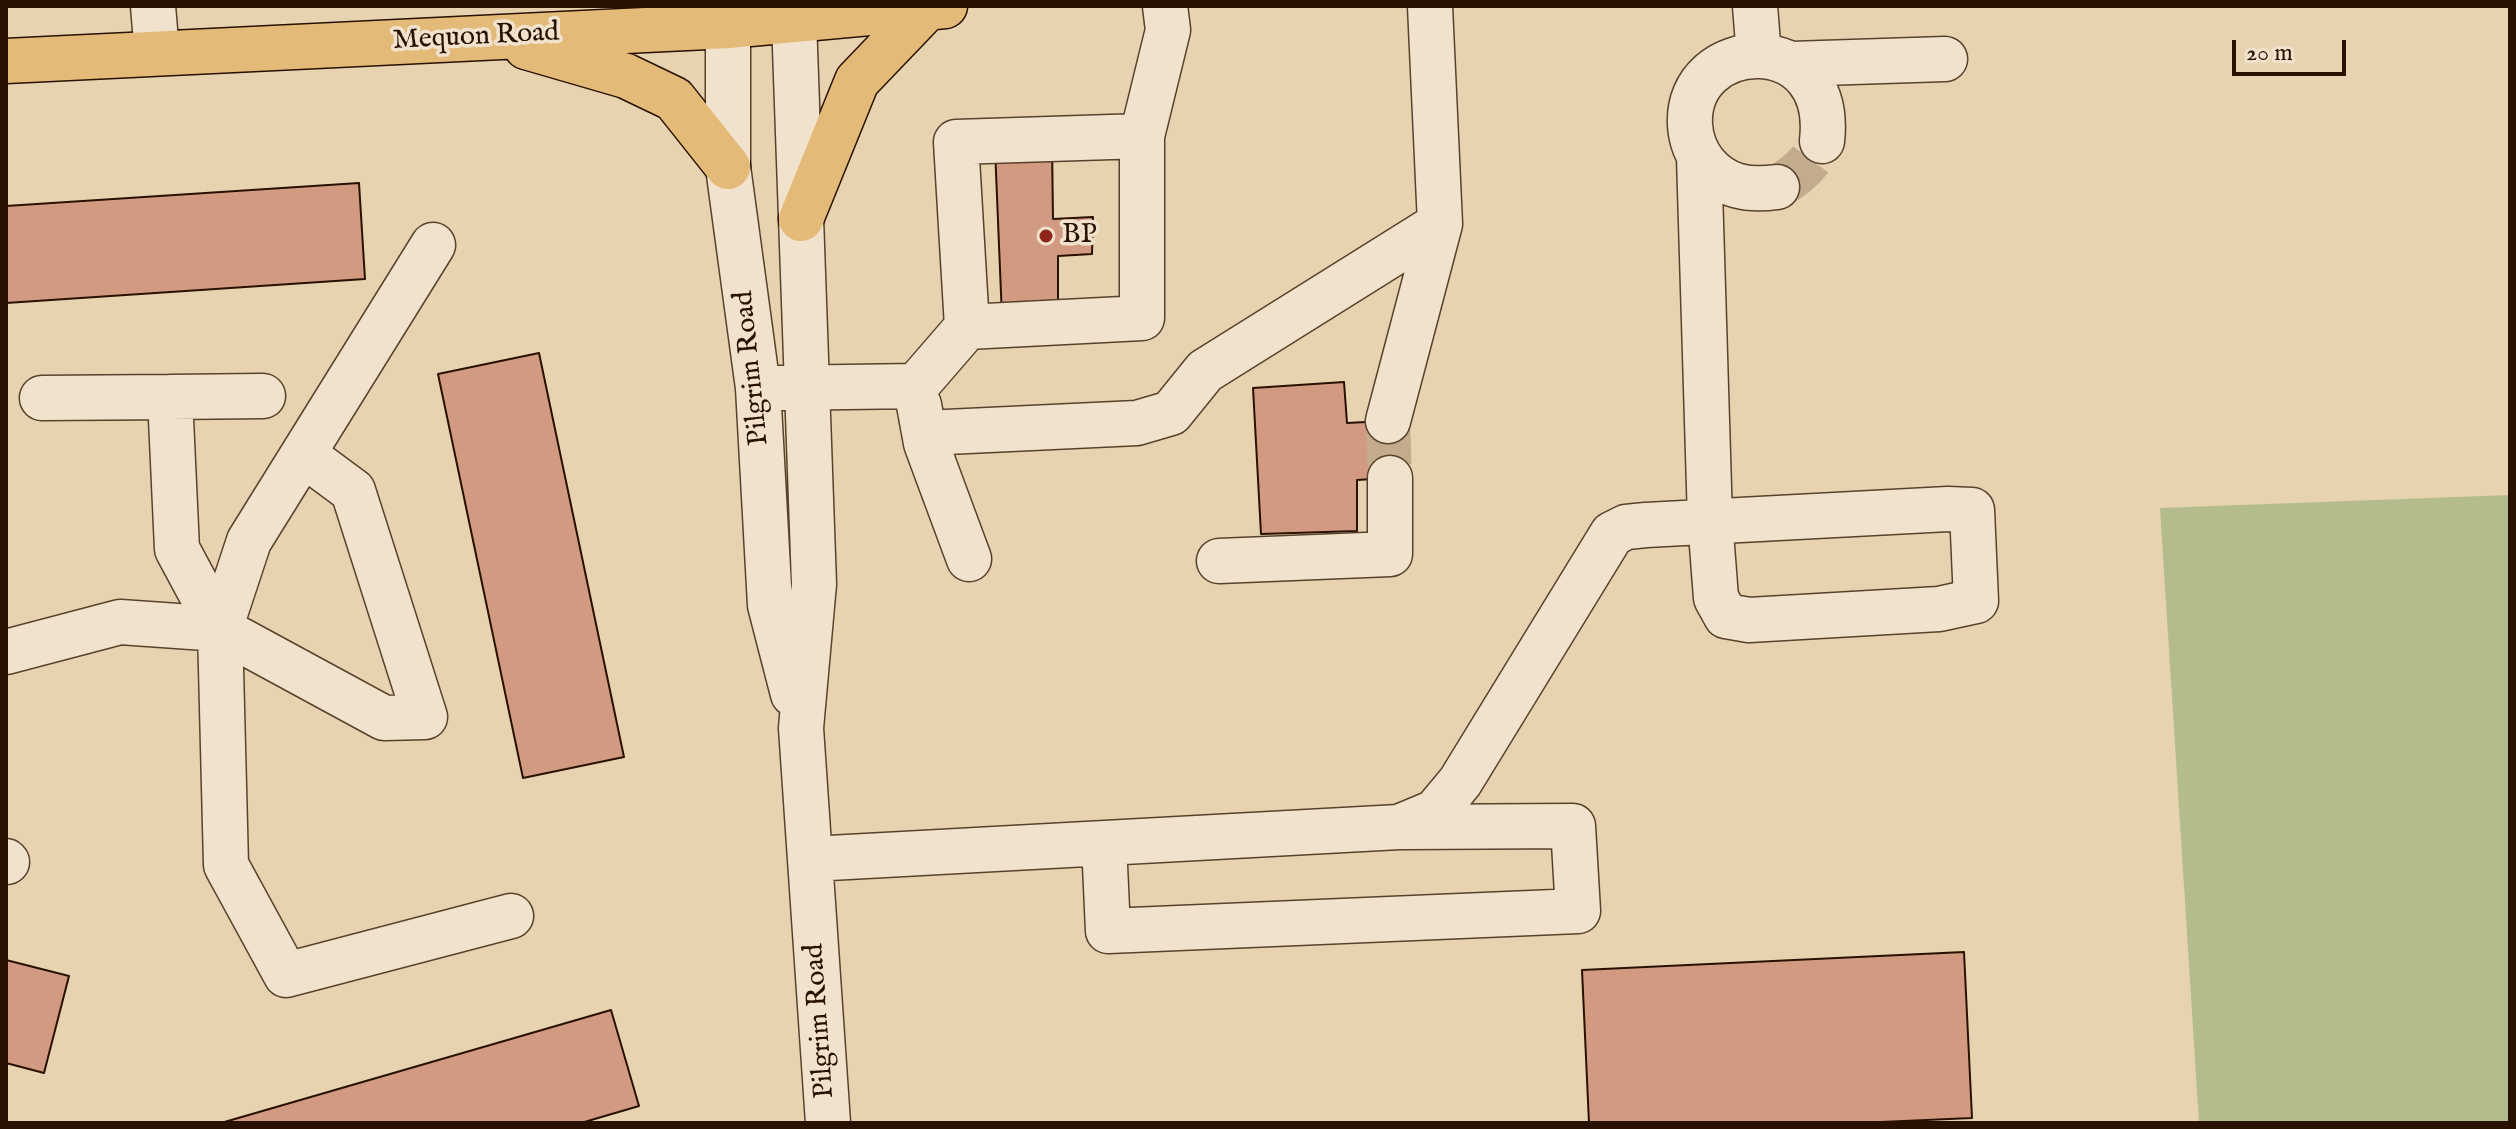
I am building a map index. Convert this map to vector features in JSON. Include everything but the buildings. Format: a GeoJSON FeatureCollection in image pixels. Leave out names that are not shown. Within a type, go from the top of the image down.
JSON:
{"type":"FeatureCollection","features":[{"type":"Feature","properties":{"kind":"main road","name":"Mequon Road"},"geometry":{"type":"LineString","coordinates":[[6,61],[489,37],[727,16],[936,7]]}},
{"type":"Feature","properties":{"kind":"main road"},"geometry":{"type":"LineString","coordinates":[[801,219],[857,81],[936,7]]}},
{"type":"Feature","properties":{"kind":"main road"},"geometry":{"type":"LineString","coordinates":[[489,37],[626,76],[660,90],[674,99],[728,167]]}},
{"type":"Feature","properties":{"kind":"street"},"geometry":{"type":"LineString","coordinates":[[153,6],[157,53]]}},
{"type":"Feature","properties":{"kind":"street"},"geometry":{"type":"LineString","coordinates":[[967,327],[1142,318],[1142,136],[1168,30],[1165,6]]}},
{"type":"Feature","properties":{"kind":"street"},"geometry":{"type":"LineString","coordinates":[[1388,421],[1440,224],[1430,6]]}},
{"type":"Feature","properties":{"kind":"street"},"geometry":{"type":"LineString","coordinates":[[1755,6],[1775,60],[1808,78],[1820,97],[1824,119],[1822,141]]}},
{"type":"Feature","properties":{"kind":"street","name":"Pilgrim Road"},"geometry":{"type":"LineString","coordinates":[[794,13],[814,584],[801,728],[828,1123]]}},
{"type":"Feature","properties":{"kind":"street","name":"Pilgrim Road"},"geometry":{"type":"LineString","coordinates":[[727,16],[728,167],[758,388],[770,605],[801,728]]}},
{"type":"Feature","properties":{"kind":"street"},"geometry":{"type":"LineString","coordinates":[[1777,187],[1755,190],[1733,185],[1714,174],[1699,157],[1691,137],[1690,115],[1696,94],[1708,75],[1726,62],[1945,59]]}},
{"type":"Feature","properties":{"kind":"street"},"geometry":{"type":"LineString","coordinates":[[758,388],[916,386],[967,327],[956,142],[1142,136]]}},
{"type":"Feature","properties":{"kind":"street"},"geometry":{"type":"LineString","coordinates":[[1399,827],[1435,812],[1460,782],[1612,534],[1626,527],[1710,520],[1972,510],[1976,601],[1939,609],[1749,620],[1726,616],[1716,598],[1710,520],[1699,157]]}},
{"type":"Feature","properties":{"kind":"street"},"geometry":{"type":"LineString","coordinates":[[925,433],[1137,423],[1171,413],[1205,371],[1440,224]]}},
{"type":"Feature","properties":{"kind":"street"},"geometry":{"type":"LineString","coordinates":[[433,245],[249,541],[220,629],[226,865],[286,975],[511,916]]}},
{"type":"Feature","properties":{"kind":"street"},"geometry":{"type":"LineString","coordinates":[[916,386],[925,433],[969,559]]}},
{"type":"Feature","properties":{"kind":"street"},"geometry":{"type":"LineString","coordinates":[[42,398],[263,396]]}},
{"type":"Feature","properties":{"kind":"street"},"geometry":{"type":"LineString","coordinates":[[170,397],[177,549],[220,629]]}},
{"type":"Feature","properties":{"kind":"street"},"geometry":{"type":"LineString","coordinates":[[6,652],[120,622],[220,629],[384,718],[425,717],[353,491],[303,454]]}},
{"type":"Feature","properties":{"kind":"street"},"geometry":{"type":"LineString","coordinates":[[1219,561],[1390,554],[1390,478]]}},
{"type":"Feature","properties":{"kind":"street"},"geometry":{"type":"LineString","coordinates":[[811,859],[1104,843],[1399,827],[1573,826],[1578,911],[1108,931],[1104,843]]}},
{"type":"Feature","properties":{"kind":"green space"},"geometry":{"type":"Polygon","coordinates":[[[2510,495],[2510,1123],[2199,1123],[2160,508],[2510,495]]]}},
{"type":"Feature","properties":{"kind":"tunnel"},"geometry":{"type":"LineString","coordinates":[[1777,187],[1803,168],[1822,141]]}},
{"type":"Feature","properties":{"kind":"tunnel"},"geometry":{"type":"LineString","coordinates":[[1388,421],[1390,478]]}},
{"type":"Feature","properties":{"kind":"place","name":"BP"},"geometry":{"type":"Point","coordinates":[1046,236]}}]}
